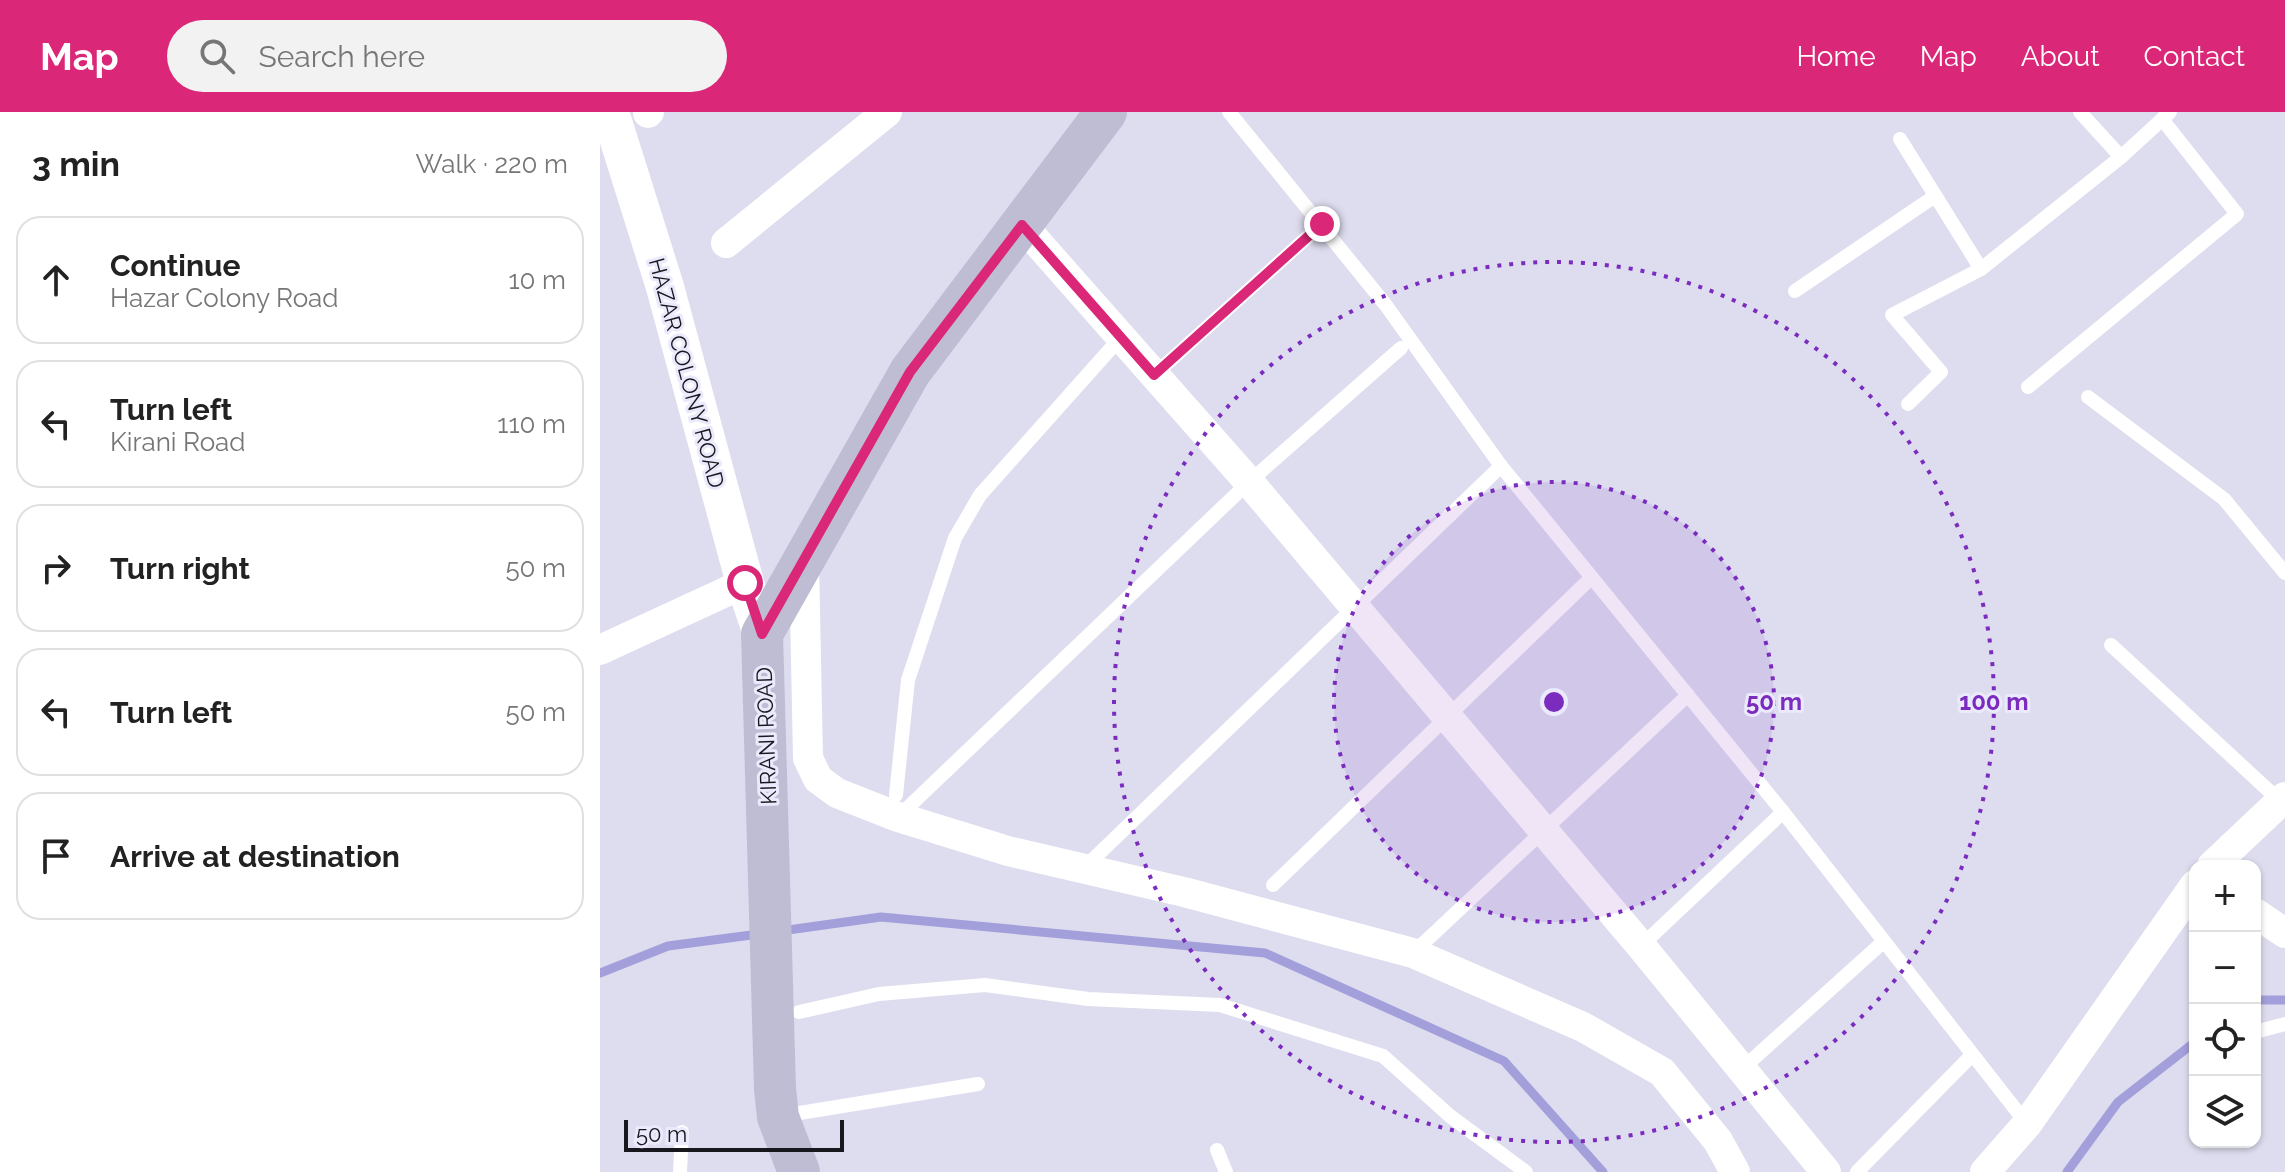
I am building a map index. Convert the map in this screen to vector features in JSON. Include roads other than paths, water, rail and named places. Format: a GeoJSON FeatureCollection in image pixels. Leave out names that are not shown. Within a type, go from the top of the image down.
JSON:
{"type":"FeatureCollection","features":[{"type":"Feature","properties":{"kind":"main road"},"geometry":{"type":"LineString","coordinates":[[762,634],[910,372],[1106,112]]}},
{"type":"Feature","properties":{"kind":"main road","name":"KIRANI ROAD"},"geometry":{"type":"LineString","coordinates":[[762,634],[777,1103],[799,1172]]}},
{"type":"Feature","properties":{"kind":"street","name":"HAZAR COLONY ROAD"},"geometry":{"type":"LineString","coordinates":[[610,112],[665,287],[745,583],[762,634]]}},
{"type":"Feature","properties":{"kind":"street"},"geometry":{"type":"LineString","coordinates":[[726,243],[887,112]]}},
{"type":"Feature","properties":{"kind":"street"},"geometry":{"type":"LineString","coordinates":[[1022,225],[1249,482],[1446,719],[1641,946],[1826,1172]]}},
{"type":"Feature","properties":{"kind":"street"},"geometry":{"type":"LineString","coordinates":[[804,556],[808,758],[818,779],[837,793],[897,806],[1008,851],[1413,953],[1583,1027],[1662,1072],[1718,1141],[1735,1172]]}},
{"type":"Feature","properties":{"kind":"street"},"geometry":{"type":"LineString","coordinates":[[600,650],[745,583]]}},
{"type":"Feature","properties":{"kind":"street"},"geometry":{"type":"LineString","coordinates":[[2218,860],[2283,799]]}},
{"type":"Feature","properties":{"kind":"street"},"geometry":{"type":"LineString","coordinates":[[1985,1172],[2027,1124],[2189,894]]}},
{"type":"Feature","properties":{"kind":"street"},"geometry":{"type":"LineString","coordinates":[[2261,917],[2285,933]]}},
{"type":"Feature","properties":{"kind":"lane"},"geometry":{"type":"LineString","coordinates":[[2080,112],[2121,157]]}},
{"type":"Feature","properties":{"kind":"lane"},"geometry":{"type":"LineString","coordinates":[[1235,114],[1322,224],[1501,466],[1783,812],[2027,1124]]}},
{"type":"Feature","properties":{"kind":"lane"},"geometry":{"type":"LineString","coordinates":[[1908,404],[1941,372],[1892,315],[1981,269],[2121,157],[2166,116],[2237,214],[2028,387]]}},
{"type":"Feature","properties":{"kind":"lane"},"geometry":{"type":"LineString","coordinates":[[1900,139],[1981,269]]}},
{"type":"Feature","properties":{"kind":"lane"},"geometry":{"type":"LineString","coordinates":[[1795,291],[1935,196]]}},
{"type":"Feature","properties":{"kind":"lane"},"geometry":{"type":"LineString","coordinates":[[1154,375],[1322,224]]}},
{"type":"Feature","properties":{"kind":"lane"},"geometry":{"type":"LineString","coordinates":[[897,806],[908,680],[955,538],[980,495],[1122,336]]}},
{"type":"Feature","properties":{"kind":"lane"},"geometry":{"type":"LineString","coordinates":[[897,806],[1249,482],[1401,348]]}},
{"type":"Feature","properties":{"kind":"lane"},"geometry":{"type":"LineString","coordinates":[[2088,397],[2224,499],[2285,573]]}},
{"type":"Feature","properties":{"kind":"lane"},"geometry":{"type":"LineString","coordinates":[[1083,869],[1353,605],[1501,466]]}},
{"type":"Feature","properties":{"kind":"lane"},"geometry":{"type":"LineString","coordinates":[[1273,885],[1591,578]]}},
{"type":"Feature","properties":{"kind":"lane"},"geometry":{"type":"LineString","coordinates":[[2111,645],[2283,799]]}},
{"type":"Feature","properties":{"kind":"lane"},"geometry":{"type":"LineString","coordinates":[[1413,953],[1688,695]]}},
{"type":"Feature","properties":{"kind":"lane"},"geometry":{"type":"LineString","coordinates":[[1641,946],[1783,812]]}},
{"type":"Feature","properties":{"kind":"lane"},"geometry":{"type":"LineString","coordinates":[[1742,1069],[1883,942]]}},
{"type":"Feature","properties":{"kind":"lane"},"geometry":{"type":"LineString","coordinates":[[799,1012],[879,994],[985,985],[1088,999],[1220,1005],[1383,1056],[1450,1116],[1526,1172]]}},
{"type":"Feature","properties":{"kind":"lane"},"geometry":{"type":"LineString","coordinates":[[2261,1030],[2285,1024]]}},
{"type":"Feature","properties":{"kind":"lane"},"geometry":{"type":"LineString","coordinates":[[1857,1172],[1971,1056]]}},
{"type":"Feature","properties":{"kind":"lane"},"geometry":{"type":"LineString","coordinates":[[777,1103],[978,1084]]}},
{"type":"Feature","properties":{"kind":"lane"},"geometry":{"type":"LineString","coordinates":[[680,1172],[682,1132]]}},
{"type":"Feature","properties":{"kind":"lane"},"geometry":{"type":"LineString","coordinates":[[1217,1150],[1226,1172]]}},
{"type":"Feature","properties":{"kind":"waterway"},"geometry":{"type":"LineString","coordinates":[[781,931],[881,917],[1265,953],[1504,1061],[1603,1172]]}},
{"type":"Feature","properties":{"kind":"waterway"},"geometry":{"type":"LineString","coordinates":[[600,973],[668,946],[759,934]]}},
{"type":"Feature","properties":{"kind":"waterway"},"geometry":{"type":"LineString","coordinates":[[2261,1000],[2285,1000]]}},
{"type":"Feature","properties":{"kind":"waterway"},"geometry":{"type":"LineString","coordinates":[[2067,1172],[2118,1102],[2189,1047]]}}]}
